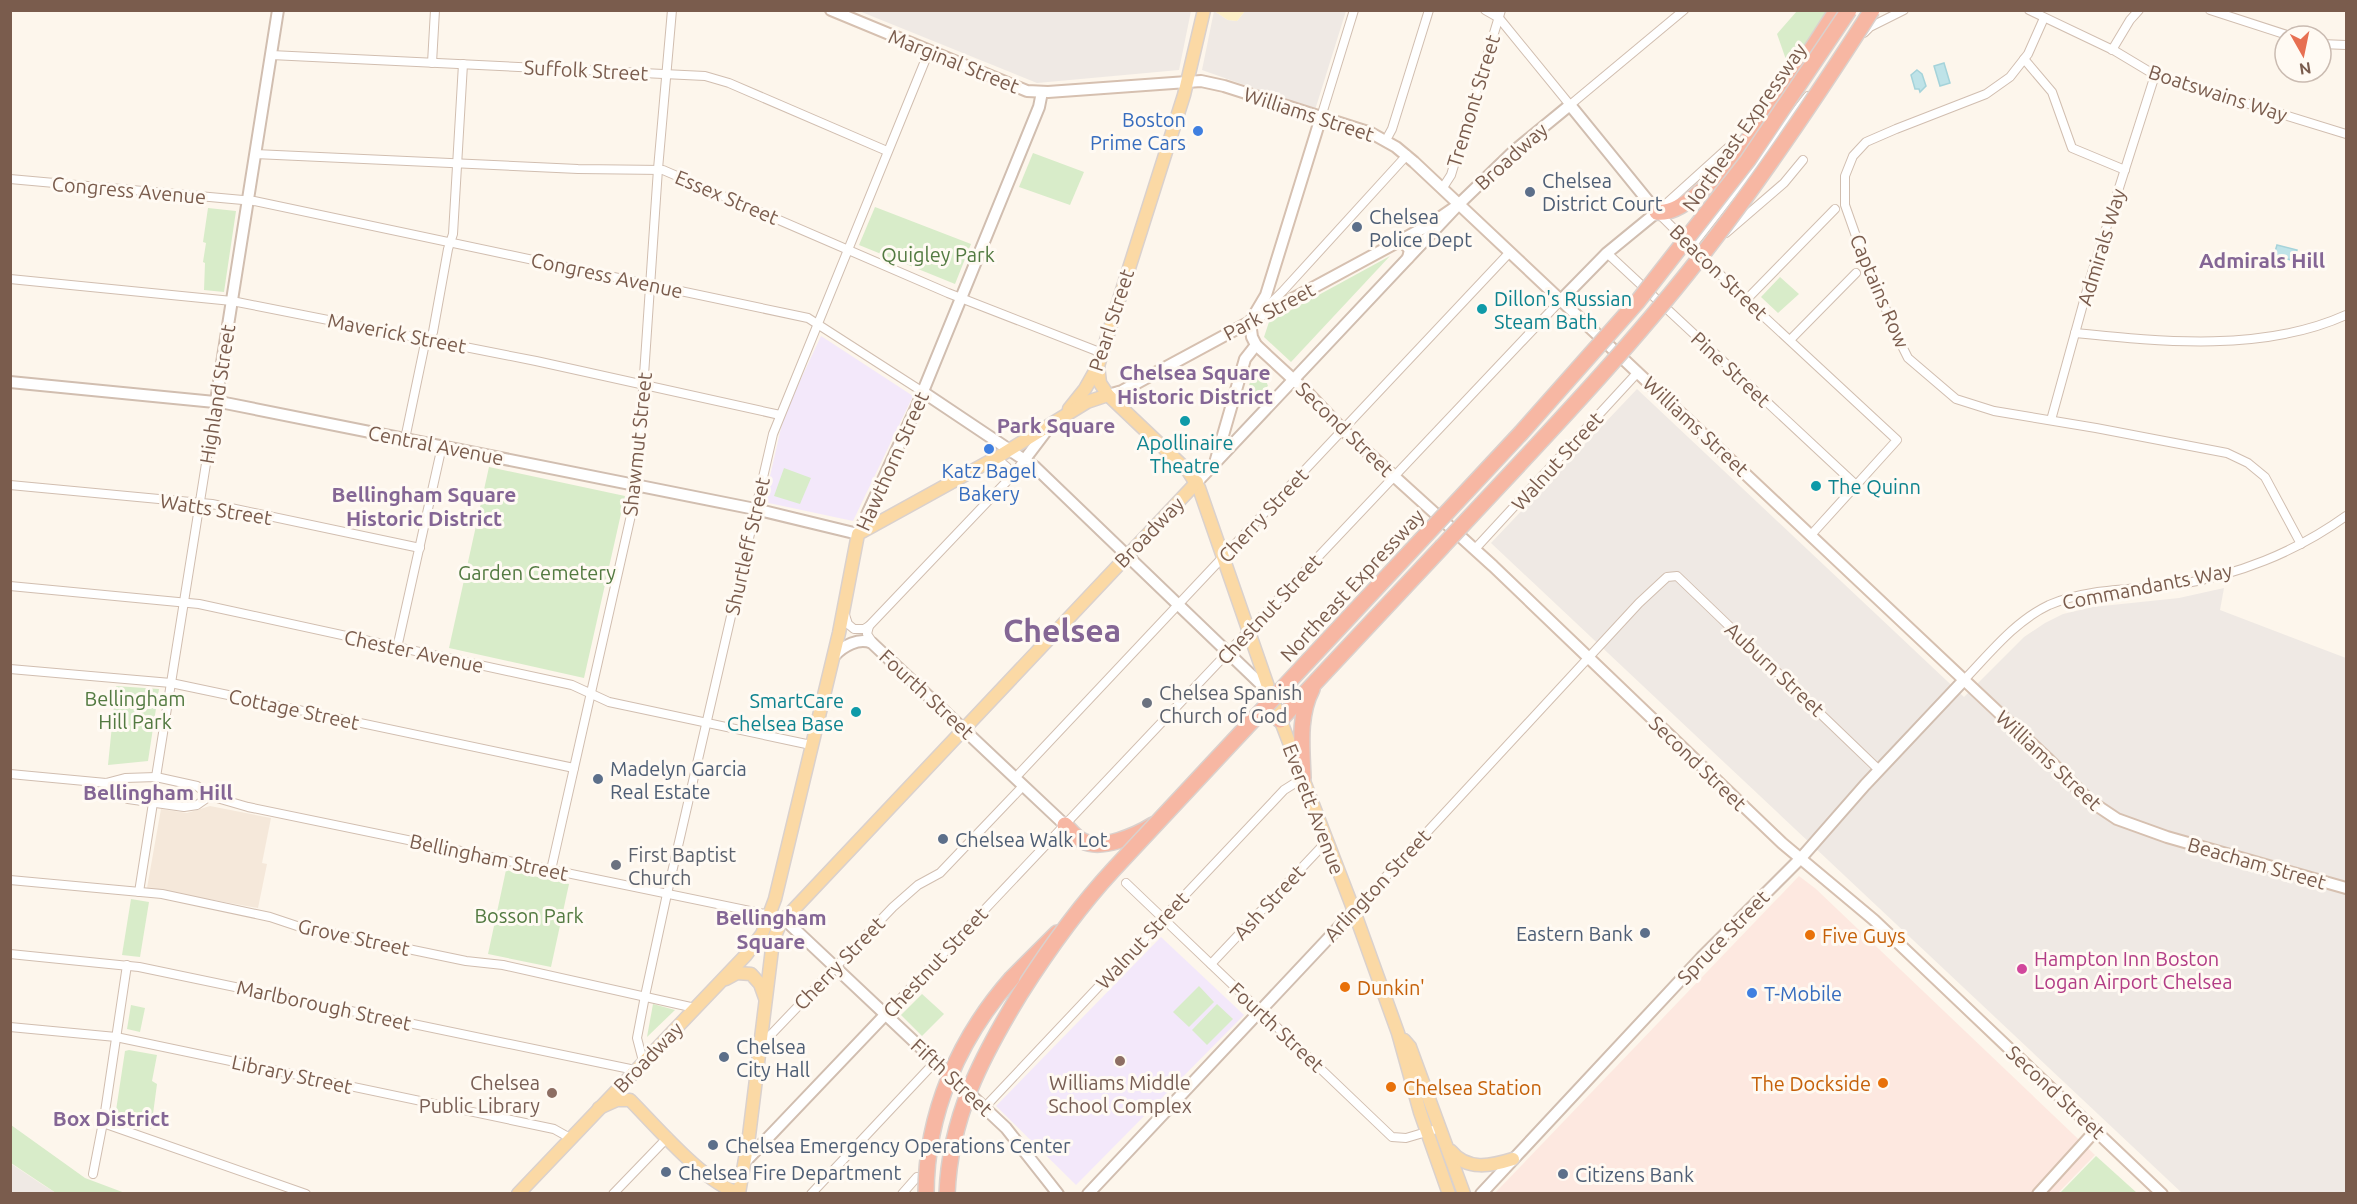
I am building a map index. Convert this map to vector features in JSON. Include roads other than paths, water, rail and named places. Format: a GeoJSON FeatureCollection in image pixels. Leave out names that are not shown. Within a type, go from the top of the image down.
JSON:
{"type":"FeatureCollection","features":[{"type":"Feature","properties":{"kind":"highway"},"geometry":{"type":"LineString","coordinates":[[1657,212],[1674,211],[1714,181],[1736,147],[1785,87],[1837,10]]}},
{"type":"Feature","properties":{"kind":"highway","name":"Northeast Expressway"},"geometry":{"type":"LineString","coordinates":[[926,1194],[929,1148],[940,1102],[960,1053],[979,1020],[1012,978],[1070,920],[1464,496],[1661,274],[1746,164],[1849,10]]}},
{"type":"Feature","properties":{"kind":"highway","name":"Northeast Expressway"},"geometry":{"type":"LineString","coordinates":[[947,1194],[960,1114],[978,1068],[1012,1008],[1068,922],[1113,870],[1521,433],[1638,301],[1690,238],[1748,160],[1849,10]]}},
{"type":"Feature","properties":{"kind":"highway"},"geometry":{"type":"LineString","coordinates":[[1280,720],[1598,378],[1698,261],[1762,175],[1872,10]]}},
{"type":"Feature","properties":{"kind":"highway"},"geometry":{"type":"LineString","coordinates":[[1303,778],[1302,726],[1305,708],[1311,692],[1324,672]]}},
{"type":"Feature","properties":{"kind":"highway"},"geometry":{"type":"LineString","coordinates":[[1065,825],[1083,842],[1100,844],[1143,831],[1168,812]]}},
{"type":"Feature","properties":{"kind":"highway"},"geometry":{"type":"LineString","coordinates":[[950,1166],[955,1194]]}},
{"type":"Feature","properties":{"kind":"main road","name":"Pearl Street"},"geometry":{"type":"LineString","coordinates":[[1055,422],[1081,395],[1098,366],[1188,81],[1204,10]]}},
{"type":"Feature","properties":{"kind":"main road"},"geometry":{"type":"LineString","coordinates":[[1098,366],[1100,383],[1108,395],[1197,482]]}},
{"type":"Feature","properties":{"kind":"main road","name":"Park Street"},"geometry":{"type":"LineString","coordinates":[[858,534],[991,461],[1087,402],[1108,395]]}},
{"type":"Feature","properties":{"kind":"main road","name":"Broadway"},"geometry":{"type":"LineString","coordinates":[[738,1193],[744,1163],[773,941],[777,929],[1197,482]]}},
{"type":"Feature","properties":{"kind":"main road","name":"Everett Avenue"},"geometry":{"type":"LineString","coordinates":[[1197,482],[1270,693],[1354,910],[1398,1033],[1427,1132],[1449,1194]]}},
{"type":"Feature","properties":{"kind":"main road","name":"Hawthorn Street"},"geometry":{"type":"LineString","coordinates":[[770,915],[834,656],[858,534]]}},
{"type":"Feature","properties":{"kind":"main road","name":"Broadway"},"geometry":{"type":"LineString","coordinates":[[518,1194],[755,945],[770,915]]}},
{"type":"Feature","properties":{"kind":"main road"},"geometry":{"type":"LineString","coordinates":[[718,984],[737,973],[751,974],[760,984],[765,1002]]}},
{"type":"Feature","properties":{"kind":"main road","name":"Everett Avenue"},"geometry":{"type":"LineString","coordinates":[[1398,1033],[1410,1047],[1464,1194]]}},
{"type":"Feature","properties":{"kind":"main road"},"geometry":{"type":"LineString","coordinates":[[630,1100],[630,1086],[639,1066]]}},
{"type":"Feature","properties":{"kind":"main road"},"geometry":{"type":"LineString","coordinates":[[599,1108],[616,1100],[630,1100],[715,1183],[738,1193]]}},
{"type":"Feature","properties":{"kind":"main road"},"geometry":{"type":"LineString","coordinates":[[1448,1148],[1463,1161],[1480,1165],[1497,1164],[1513,1159]]}},
{"type":"Feature","properties":{"kind":"street","name":"Highland Street"},"geometry":{"type":"LineString","coordinates":[[156,777],[278,10]]}},
{"type":"Feature","properties":{"kind":"street"},"geometry":{"type":"LineString","coordinates":[[432,63],[435,10]]}},
{"type":"Feature","properties":{"kind":"street","name":"Shawmut Street"},"geometry":{"type":"LineString","coordinates":[[551,870],[635,501],[658,169],[672,10]]}},
{"type":"Feature","properties":{"kind":"street","name":"Marginal Street"},"geometry":{"type":"LineString","coordinates":[[831,10],[1012,86],[1042,92],[1188,81]]}},
{"type":"Feature","properties":{"kind":"street"},"geometry":{"type":"LineString","coordinates":[[1215,463],[1245,358],[1256,345],[1252,337],[1251,322],[1266,295],[1354,10]]}},
{"type":"Feature","properties":{"kind":"street"},"geometry":{"type":"LineString","coordinates":[[1386,140],[1392,128],[1429,10]]}},
{"type":"Feature","properties":{"kind":"street","name":"Beacon Street"},"geometry":{"type":"LineString","coordinates":[[1485,10],[1500,14],[1657,212],[1746,300],[1897,440],[1856,485]]}},
{"type":"Feature","properties":{"kind":"street","name":"Broadway"},"geometry":{"type":"LineString","coordinates":[[1197,482],[1458,204],[1518,147],[1684,10]]}},
{"type":"Feature","properties":{"kind":"street"},"geometry":{"type":"LineString","coordinates":[[1691,247],[1829,69],[1870,27],[1904,10]]}},
{"type":"Feature","properties":{"kind":"street","name":"Boatswains Way"},"geometry":{"type":"LineString","coordinates":[[2030,10],[2112,50],[2154,75],[2346,134]]}},
{"type":"Feature","properties":{"kind":"street"},"geometry":{"type":"LineString","coordinates":[[2112,50],[2130,20],[2139,10]]}},
{"type":"Feature","properties":{"kind":"street"},"geometry":{"type":"LineString","coordinates":[[2210,10],[2273,30]]}},
{"type":"Feature","properties":{"kind":"street","name":"Tremont Street"},"geometry":{"type":"LineString","coordinates":[[1442,189],[1451,175],[1500,14]]}},
{"type":"Feature","properties":{"kind":"street","name":"Captains Row"},"geometry":{"type":"LineString","coordinates":[[2044,18],[2024,59],[2010,77],[1986,94],[1866,142],[1854,156],[1845,176],[1845,205],[1867,265],[1908,358],[1956,399],[1994,411],[2218,451],[2248,463],[2265,477],[2301,544]]}},
{"type":"Feature","properties":{"kind":"street","name":"Shurtleff Street"},"geometry":{"type":"LineString","coordinates":[[639,1066],[637,1038],[645,996],[773,434],[928,51]]}},
{"type":"Feature","properties":{"kind":"street","name":"Suffolk Street"},"geometry":{"type":"LineString","coordinates":[[271,55],[705,76],[722,80],[887,151]]}},
{"type":"Feature","properties":{"kind":"street"},"geometry":{"type":"LineString","coordinates":[[2024,59],[2052,92],[2072,148],[2125,170]]}},
{"type":"Feature","properties":{"kind":"street"},"geometry":{"type":"LineString","coordinates":[[405,439],[424,348],[433,332],[453,234],[463,64]]}},
{"type":"Feature","properties":{"kind":"street","name":"Admirals Way"},"geometry":{"type":"LineString","coordinates":[[2051,420],[2090,279],[2154,75]]}},
{"type":"Feature","properties":{"kind":"street","name":"Williams Street"},"geometry":{"type":"LineString","coordinates":[[1188,81],[1224,86],[1321,117],[1386,140],[1407,155],[2090,801],[2117,819],[2167,837]]}},
{"type":"Feature","properties":{"kind":"street","name":"Hawthorn Street"},"geometry":{"type":"LineString","coordinates":[[858,534],[923,392],[1039,107],[1042,92]]}},
{"type":"Feature","properties":{"kind":"street","name":"Essex Street"},"geometry":{"type":"LineString","coordinates":[[255,154],[578,169],[658,169],[962,298],[1102,353]]}},
{"type":"Feature","properties":{"kind":"street"},"geometry":{"type":"LineString","coordinates":[[1251,322],[1283,291],[1407,155]]}},
{"type":"Feature","properties":{"kind":"street"},"geometry":{"type":"LineString","coordinates":[[1701,256],[1784,183],[1803,160]]}},
{"type":"Feature","properties":{"kind":"street","name":"Congress Avenue"},"geometry":{"type":"LineString","coordinates":[[10,179],[248,201],[808,318],[1025,459],[1270,693]]}},
{"type":"Feature","properties":{"kind":"street","name":"Park Street"},"geometry":{"type":"LineString","coordinates":[[1108,395],[1122,391],[1251,322],[1437,220],[1458,204]]}},
{"type":"Feature","properties":{"kind":"street"},"geometry":{"type":"LineString","coordinates":[[1746,300],[1835,209]]}},
{"type":"Feature","properties":{"kind":"street","name":"Chestnut Street"},"geometry":{"type":"LineString","coordinates":[[744,1163],[1561,300],[1607,253],[1657,212]]}},
{"type":"Feature","properties":{"kind":"street"},"geometry":{"type":"LineString","coordinates":[[1395,243],[1404,243],[1410,250],[1408,258]]}},
{"type":"Feature","properties":{"kind":"street","name":"Cherry Street"},"geometry":{"type":"LineString","coordinates":[[1015,778],[1510,252]]}},
{"type":"Feature","properties":{"kind":"street","name":"Pine Street"},"geometry":{"type":"LineString","coordinates":[[1607,253],[1856,485]]}},
{"type":"Feature","properties":{"kind":"street"},"geometry":{"type":"LineString","coordinates":[[1790,340],[1856,273]]}},
{"type":"Feature","properties":{"kind":"street","name":"Maverick Street"},"geometry":{"type":"LineString","coordinates":[[10,279],[232,301],[643,384],[780,415]]}},
{"type":"Feature","properties":{"kind":"street"},"geometry":{"type":"LineString","coordinates":[[2076,333],[2133,338],[2230,340],[2283,335],[2323,325],[2346,315]]}},
{"type":"Feature","properties":{"kind":"street","name":"Second Street"},"geometry":{"type":"LineString","coordinates":[[1256,345],[1343,430],[1475,549],[1782,843],[1874,920],[2162,1194]]}},
{"type":"Feature","properties":{"kind":"street","name":"Walnut Street"},"geometry":{"type":"LineString","coordinates":[[1475,549],[1638,372]]}},
{"type":"Feature","properties":{"kind":"street","name":"Central Avenue"},"geometry":{"type":"LineString","coordinates":[[10,382],[216,401],[755,509],[858,534]]}},
{"type":"Feature","properties":{"kind":"street","name":"Pearl Street"},"geometry":{"type":"LineString","coordinates":[[869,626],[1010,478],[1055,422]]}},
{"type":"Feature","properties":{"kind":"street"},"geometry":{"type":"LineString","coordinates":[[397,648],[442,446]]}},
{"type":"Feature","properties":{"kind":"street"},"geometry":{"type":"LineString","coordinates":[[991,461],[1005,464],[1010,478]]}},
{"type":"Feature","properties":{"kind":"street","name":"Watts Street"},"geometry":{"type":"LineString","coordinates":[[10,485],[200,502],[420,548]]}},
{"type":"Feature","properties":{"kind":"street"},"geometry":{"type":"LineString","coordinates":[[1811,535],[1856,485]]}},
{"type":"Feature","properties":{"kind":"street","name":"Commandants Way"},"geometry":{"type":"LineString","coordinates":[[1964,680],[2011,631],[2038,611],[2058,602],[2091,593],[2177,584],[2210,578],[2250,566],[2301,544],[2346,516]]}},
{"type":"Feature","properties":{"kind":"street","name":"Auburn Street"},"geometry":{"type":"LineString","coordinates":[[1667,577],[1677,576],[1879,770]]}},
{"type":"Feature","properties":{"kind":"street","name":"Arlington Street"},"geometry":{"type":"LineString","coordinates":[[1088,1194],[1639,603],[1667,577]]}},
{"type":"Feature","properties":{"kind":"street","name":"Chester Avenue"},"geometry":{"type":"LineString","coordinates":[[10,586],[184,602],[572,685],[609,702],[812,746]]}},
{"type":"Feature","properties":{"kind":"street"},"geometry":{"type":"LineString","coordinates":[[844,608],[850,628],[857,630],[869,626],[868,636],[874,644]]}},
{"type":"Feature","properties":{"kind":"street","name":"Fourth Street"},"geometry":{"type":"LineString","coordinates":[[834,656],[841,649],[860,641],[867,640],[874,644],[1065,825]]}},
{"type":"Feature","properties":{"kind":"street","name":"Cottage Street"},"geometry":{"type":"LineString","coordinates":[[10,669],[171,683],[574,768]]}},
{"type":"Feature","properties":{"kind":"street","name":"Spruce Street"},"geometry":{"type":"LineString","coordinates":[[1481,1194],[1702,957],[1801,858],[1879,770],[1964,680]]}},
{"type":"Feature","properties":{"kind":"street","name":"Bellingham Street"},"geometry":{"type":"LineString","coordinates":[[10,774],[106,783],[125,778],[156,777],[197,786],[210,796],[248,807],[770,915]]}},
{"type":"Feature","properties":{"kind":"street","name":"Walnut Street"},"geometry":{"type":"LineString","coordinates":[[984,1108],[1284,790],[1303,778]]}},
{"type":"Feature","properties":{"kind":"street","name":"Bellingham Street"},"geometry":{"type":"LineString","coordinates":[[106,783],[122,796],[153,803],[188,807],[210,796]]}},
{"type":"Feature","properties":{"kind":"street","name":"Cherry Street"},"geometry":{"type":"LineString","coordinates":[[760,1046],[893,907],[918,885],[947,866],[1023,786]]}},
{"type":"Feature","properties":{"kind":"street"},"geometry":{"type":"LineString","coordinates":[[140,892],[153,803]]}},
{"type":"Feature","properties":{"kind":"street","name":"Beacham Street"},"geometry":{"type":"LineString","coordinates":[[2167,837],[2346,888]]}},
{"type":"Feature","properties":{"kind":"street","name":"Ash Street"},"geometry":{"type":"LineString","coordinates":[[1211,964],[1327,841]]}},
{"type":"Feature","properties":{"kind":"street","name":"Grove Street"},"geometry":{"type":"LineString","coordinates":[[10,880],[162,894],[270,916],[291,924],[466,961],[503,965],[695,1008]]}},
{"type":"Feature","properties":{"kind":"street","name":"Fourth Street"},"geometry":{"type":"LineString","coordinates":[[1126,883],[1392,1137],[1406,1138],[1440,1128]]}},
{"type":"Feature","properties":{"kind":"street","name":"Fifth Street"},"geometry":{"type":"LineString","coordinates":[[784,919],[1013,1135],[1058,1194]]}},
{"type":"Feature","properties":{"kind":"street","name":"Marlborough Street"},"geometry":{"type":"LineString","coordinates":[[10,954],[127,965],[639,1066]]}},
{"type":"Feature","properties":{"kind":"street"},"geometry":{"type":"LineString","coordinates":[[93,1174],[127,965]]}},
{"type":"Feature","properties":{"kind":"street","name":"Library Street"},"geometry":{"type":"LineString","coordinates":[[10,1027],[116,1037],[554,1129],[570,1138]]}},
{"type":"Feature","properties":{"kind":"street"},"geometry":{"type":"LineString","coordinates":[[810,1194],[935,1062]]}},
{"type":"Feature","properties":{"kind":"street"},"geometry":{"type":"LineString","coordinates":[[103,1123],[306,1194]]}},
{"type":"Feature","properties":{"kind":"street"},"geometry":{"type":"LineString","coordinates":[[2038,1194],[2096,1130]]}},
{"type":"Feature","properties":{"kind":"street"},"geometry":{"type":"LineString","coordinates":[[613,1194],[668,1137]]}},
{"type":"Feature","properties":{"kind":"street"},"geometry":{"type":"LineString","coordinates":[[902,1194],[917,1178]]}},
{"type":"Feature","properties":{"kind":"water"},"geometry":{"type":"Polygon","coordinates":[[[1944,63],[1950,83],[1940,86],[1934,66],[1944,63]]]}},
{"type":"Feature","properties":{"kind":"water"},"geometry":{"type":"Polygon","coordinates":[[[1917,70],[1922,74],[1926,86],[1920,92],[1919,89],[1915,89],[1911,75],[1917,70]]]}},
{"type":"Feature","properties":{"kind":"water"},"geometry":{"type":"Polygon","coordinates":[[[2277,245],[2297,250],[2294,261],[2274,255],[2277,245]]]}},
{"type":"Feature","properties":{"kind":"place","name":"Boston Prime Cars"},"geometry":{"type":"Point","coordinates":[1198,131]}},
{"type":"Feature","properties":{"kind":"place","name":"Chelsea District Court"},"geometry":{"type":"Point","coordinates":[1530,192]}},
{"type":"Feature","properties":{"kind":"place","name":"Chelsea Police Dept"},"geometry":{"type":"Point","coordinates":[1357,227]}},
{"type":"Feature","properties":{"kind":"place","name":"Dillon's Russian Steam Bath"},"geometry":{"type":"Point","coordinates":[1482,309]}},
{"type":"Feature","properties":{"kind":"place","name":"Apollinaire Theatre"},"geometry":{"type":"Point","coordinates":[1185,421]}},
{"type":"Feature","properties":{"kind":"place","name":"Katz Bagel Bakery"},"geometry":{"type":"Point","coordinates":[989,449]}},
{"type":"Feature","properties":{"kind":"place","name":"The Quinn"},"geometry":{"type":"Point","coordinates":[1816,486]}},
{"type":"Feature","properties":{"kind":"place","name":"Chelsea Spanish Church of God"},"geometry":{"type":"Point","coordinates":[1147,703]}},
{"type":"Feature","properties":{"kind":"place","name":"SmartCare Chelsea Base"},"geometry":{"type":"Point","coordinates":[856,712]}},
{"type":"Feature","properties":{"kind":"place","name":"Madelyn Garcia Real Estate"},"geometry":{"type":"Point","coordinates":[598,779]}},
{"type":"Feature","properties":{"kind":"place","name":"Chelsea Walk Lot"},"geometry":{"type":"Point","coordinates":[943,839]}},
{"type":"Feature","properties":{"kind":"place","name":"First Baptist Church"},"geometry":{"type":"Point","coordinates":[616,865]}},
{"type":"Feature","properties":{"kind":"place","name":"Eastern Bank"},"geometry":{"type":"Point","coordinates":[1645,933]}},
{"type":"Feature","properties":{"kind":"place","name":"Five Guys"},"geometry":{"type":"Point","coordinates":[1810,935]}},
{"type":"Feature","properties":{"kind":"place","name":"Hampton Inn Boston Logan Airport Chelsea"},"geometry":{"type":"Point","coordinates":[2022,969]}},
{"type":"Feature","properties":{"kind":"place","name":"Dunkin'"},"geometry":{"type":"Point","coordinates":[1345,987]}},
{"type":"Feature","properties":{"kind":"place","name":"T-Mobile"},"geometry":{"type":"Point","coordinates":[1752,993]}},
{"type":"Feature","properties":{"kind":"place","name":"Chelsea City Hall"},"geometry":{"type":"Point","coordinates":[724,1057]}},
{"type":"Feature","properties":{"kind":"place","name":"Williams Middle School Complex"},"geometry":{"type":"Point","coordinates":[1120,1061]}},
{"type":"Feature","properties":{"kind":"place","name":"The Dockside"},"geometry":{"type":"Point","coordinates":[1883,1083]}},
{"type":"Feature","properties":{"kind":"place","name":"Chelsea Station"},"geometry":{"type":"Point","coordinates":[1391,1087]}},
{"type":"Feature","properties":{"kind":"place","name":"Chelsea Public Library"},"geometry":{"type":"Point","coordinates":[552,1093]}},
{"type":"Feature","properties":{"kind":"place","name":"Chelsea Emergency Operations Center"},"geometry":{"type":"Point","coordinates":[713,1145]}},
{"type":"Feature","properties":{"kind":"place","name":"Chelsea Fire Department"},"geometry":{"type":"Point","coordinates":[666,1172]}},
{"type":"Feature","properties":{"kind":"place","name":"Citizens Bank"},"geometry":{"type":"Point","coordinates":[1563,1174]}},
{"type":"Feature","properties":{"kind":"district","name":"Admirals Hill"},"geometry":{"type":"Point","coordinates":[2262,260]}},
{"type":"Feature","properties":{"kind":"district","name":"Chelsea Square Historic District"},"geometry":{"type":"Point","coordinates":[1195,384]}},
{"type":"Feature","properties":{"kind":"district","name":"Park Square"},"geometry":{"type":"Point","coordinates":[1056,425]}},
{"type":"Feature","properties":{"kind":"district","name":"Bellingham Square Historic District"},"geometry":{"type":"Point","coordinates":[424,506]}},
{"type":"Feature","properties":{"kind":"district","name":"Chelsea"},"geometry":{"type":"Point","coordinates":[1062,630]}},
{"type":"Feature","properties":{"kind":"district","name":"Bellingham Hill"},"geometry":{"type":"Point","coordinates":[158,792]}},
{"type":"Feature","properties":{"kind":"district","name":"Bellingham Square"},"geometry":{"type":"Point","coordinates":[771,929]}},
{"type":"Feature","properties":{"kind":"district","name":"Box District"},"geometry":{"type":"Point","coordinates":[111,1118]}},
{"type":"Feature","properties":{"kind":"park label","name":"Quigley Park"},"geometry":{"type":"Point","coordinates":[938,254]}},
{"type":"Feature","properties":{"kind":"park label","name":"Garden Cemetery"},"geometry":{"type":"Point","coordinates":[537,572]}},
{"type":"Feature","properties":{"kind":"park label","name":"Bellingham Hill Park"},"geometry":{"type":"Point","coordinates":[135,710]}},
{"type":"Feature","properties":{"kind":"park label","name":"Bosson Park"},"geometry":{"type":"Point","coordinates":[529,915]}}]}
